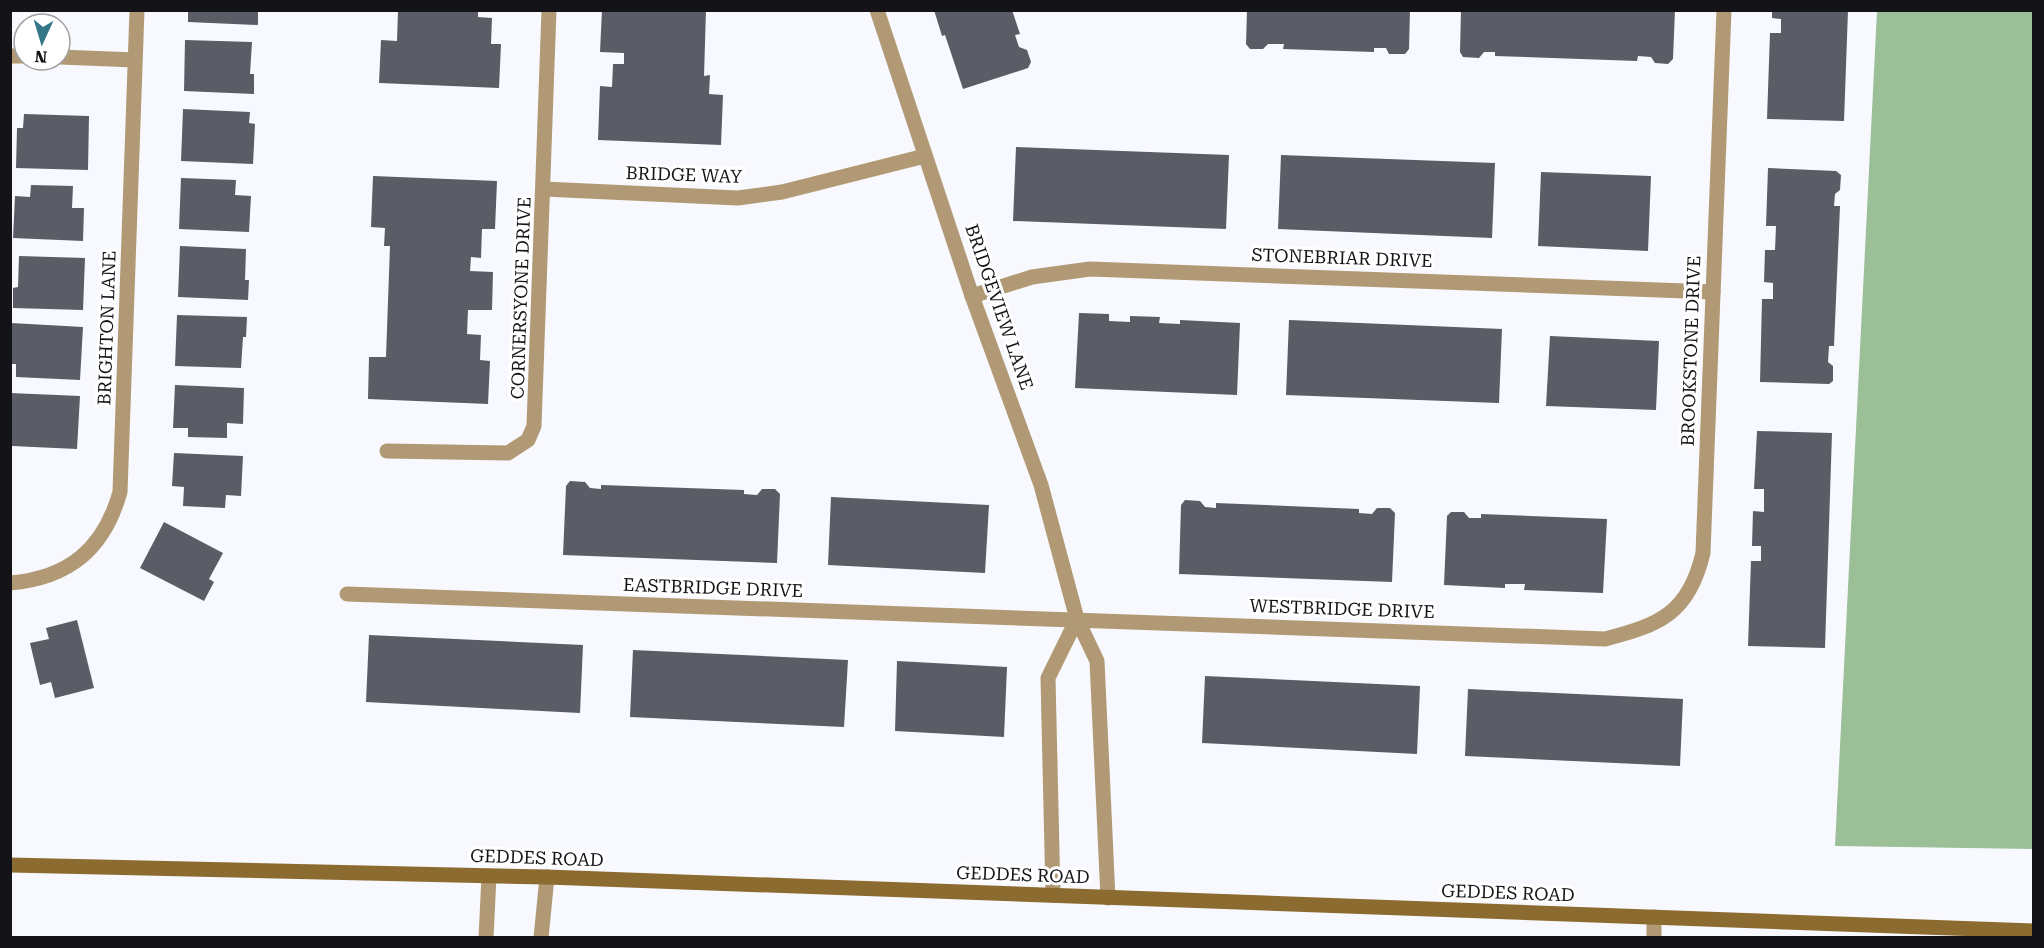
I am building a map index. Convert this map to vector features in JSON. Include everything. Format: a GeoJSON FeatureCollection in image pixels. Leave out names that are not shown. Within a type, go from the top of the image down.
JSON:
{"type":"FeatureCollection","features":[{"type":"Feature","properties":{"kind":"main road","name":"GEDDES ROAD"},"geometry":{"type":"LineString","coordinates":[[10,865],[547,877],[2034,931]]}},
{"type":"Feature","properties":{"kind":"street","name":"BRIGHTON LANE"},"geometry":{"type":"LineString","coordinates":[[10,582],[31,581],[57,573],[78,559],[96,543],[113,519],[120,492],[137,10]]}},
{"type":"Feature","properties":{"kind":"street","name":"CORNERSYONE DRIVE"},"geometry":{"type":"LineString","coordinates":[[387,451],[498,455],[518,449],[528,440],[534,426],[549,10]]}},
{"type":"Feature","properties":{"kind":"street","name":"BRIDGEVIEW LANE"},"geometry":{"type":"LineString","coordinates":[[877,10],[972,296],[1041,485],[1077,619],[1097,661],[1108,898]]}},
{"type":"Feature","properties":{"kind":"street","name":"BROOKSTONE DRIVE"},"geometry":{"type":"LineString","coordinates":[[1605,639],[1645,629],[1670,614],[1689,591],[1703,553],[1724,10]]}},
{"type":"Feature","properties":{"kind":"street"},"geometry":{"type":"LineString","coordinates":[[72,57],[135,60]]}},
{"type":"Feature","properties":{"kind":"street","name":"BRIDGE WAY"},"geometry":{"type":"LineString","coordinates":[[544,189],[738,198],[782,192],[925,156]]}},
{"type":"Feature","properties":{"kind":"street","name":"STONEBRIAR DRIVE"},"geometry":{"type":"LineString","coordinates":[[972,296],[1032,277],[1090,268],[1713,292]]}},
{"type":"Feature","properties":{"kind":"street","name":"EASTBRIDGE DRIVE"},"geometry":{"type":"LineString","coordinates":[[347,594],[1077,619]]}},
{"type":"Feature","properties":{"kind":"street"},"geometry":{"type":"LineString","coordinates":[[1053,895],[1048,678],[1077,619]]}},
{"type":"Feature","properties":{"kind":"street","name":"WESTBRIDGE DRIVE"},"geometry":{"type":"LineString","coordinates":[[1077,619],[1605,639]]}},
{"type":"Feature","properties":{"kind":"street"},"geometry":{"type":"LineString","coordinates":[[486,938],[489,876]]}},
{"type":"Feature","properties":{"kind":"street"},"geometry":{"type":"LineString","coordinates":[[541,938],[547,877]]}},
{"type":"Feature","properties":{"kind":"street"},"geometry":{"type":"LineString","coordinates":[[1654,917],[1654,938]]}},
{"type":"Feature","properties":{"kind":"green space"},"geometry":{"type":"Polygon","coordinates":[[[1877,11],[2033,11],[2033,849],[1835,846],[1877,11]]]}},
{"type":"Feature","properties":{"kind":"building"},"geometry":{"type":"Polygon","coordinates":[[[188,10],[258,10],[258,25],[188,22],[188,10]]]}},
{"type":"Feature","properties":{"kind":"building"},"geometry":{"type":"Polygon","coordinates":[[[398,10],[478,10],[478,17],[492,18],[491,44],[501,44],[499,88],[379,83],[381,40],[397,41],[398,10]]]}},
{"type":"Feature","properties":{"kind":"building"},"geometry":{"type":"Polygon","coordinates":[[[602,10],[706,10],[704,76],[710,75],[709,94],[723,95],[721,145],[598,140],[600,86],[612,87],[613,64],[624,64],[624,53],[600,52],[602,10]]]}},
{"type":"Feature","properties":{"kind":"building"},"geometry":{"type":"Polygon","coordinates":[[[934,10],[1012,10],[1020,34],[1015,35],[1019,47],[1027,50],[1031,62],[1028,68],[963,89],[934,10]]]}},
{"type":"Feature","properties":{"kind":"building"},"geometry":{"type":"Polygon","coordinates":[[[1247,10],[1410,10],[1409,49],[1405,54],[1389,54],[1386,48],[1374,48],[1374,52],[1283,49],[1284,44],[1268,44],[1263,49],[1250,49],[1246,44],[1247,10]]]}},
{"type":"Feature","properties":{"kind":"building"},"geometry":{"type":"Polygon","coordinates":[[[1461,10],[1675,10],[1673,59],[1668,64],[1655,63],[1651,57],[1638,56],[1637,61],[1495,56],[1495,52],[1484,52],[1479,58],[1463,57],[1460,52],[1461,10]]]}},
{"type":"Feature","properties":{"kind":"building"},"geometry":{"type":"Polygon","coordinates":[[[1772,10],[1848,10],[1844,121],[1767,119],[1770,33],[1781,33],[1781,19],[1772,18],[1772,10]]]}},
{"type":"Feature","properties":{"kind":"building"},"geometry":{"type":"Polygon","coordinates":[[[185,40],[252,42],[250,74],[254,74],[254,94],[184,91],[185,40]]]}},
{"type":"Feature","properties":{"kind":"building"},"geometry":{"type":"Polygon","coordinates":[[[183,109],[250,112],[249,123],[255,124],[253,164],[181,161],[183,109]]]}},
{"type":"Feature","properties":{"kind":"building"},"geometry":{"type":"Polygon","coordinates":[[[24,114],[89,116],[88,170],[16,168],[17,128],[23,128],[24,114]]]}},
{"type":"Feature","properties":{"kind":"building"},"geometry":{"type":"Polygon","coordinates":[[[1016,147],[1229,155],[1226,229],[1013,221],[1016,147]]]}},
{"type":"Feature","properties":{"kind":"building"},"geometry":{"type":"Polygon","coordinates":[[[1281,155],[1495,163],[1492,238],[1278,229],[1281,155]]]}},
{"type":"Feature","properties":{"kind":"building"},"geometry":{"type":"Polygon","coordinates":[[[1768,168],[1836,171],[1841,175],[1840,190],[1835,194],[1834,206],[1840,206],[1834,346],[1829,346],[1828,362],[1833,366],[1833,381],[1829,384],[1760,382],[1762,299],[1773,299],[1773,283],[1764,282],[1765,250],[1775,250],[1776,226],[1766,226],[1768,168]]]}},
{"type":"Feature","properties":{"kind":"building"},"geometry":{"type":"Polygon","coordinates":[[[1541,172],[1651,176],[1648,251],[1538,246],[1541,172]]]}},
{"type":"Feature","properties":{"kind":"building"},"geometry":{"type":"Polygon","coordinates":[[[373,176],[497,181],[495,229],[482,229],[481,258],[471,257],[470,271],[493,272],[492,310],[468,310],[467,334],[481,335],[480,360],[490,361],[488,404],[368,399],[369,357],[386,357],[390,246],[384,246],[385,228],[371,227],[373,176]]]}},
{"type":"Feature","properties":{"kind":"building"},"geometry":{"type":"Polygon","coordinates":[[[181,178],[236,180],[235,195],[251,196],[249,232],[179,229],[181,178]]]}},
{"type":"Feature","properties":{"kind":"building"},"geometry":{"type":"Polygon","coordinates":[[[31,185],[73,186],[72,208],[84,208],[83,241],[13,238],[15,196],[30,197],[31,185]]]}},
{"type":"Feature","properties":{"kind":"building"},"geometry":{"type":"Polygon","coordinates":[[[180,246],[246,249],[245,280],[249,280],[248,300],[178,297],[180,246]]]}},
{"type":"Feature","properties":{"kind":"building"},"geometry":{"type":"Polygon","coordinates":[[[19,256],[85,258],[83,310],[13,308],[13,288],[18,287],[19,256]]]}},
{"type":"Feature","properties":{"kind":"building"},"geometry":{"type":"Polygon","coordinates":[[[1079,313],[1109,314],[1109,321],[1130,322],[1130,316],[1160,317],[1159,323],[1180,324],[1180,320],[1240,323],[1237,395],[1075,388],[1079,313]]]}},
{"type":"Feature","properties":{"kind":"building"},"geometry":{"type":"Polygon","coordinates":[[[177,315],[247,317],[241,368],[175,366],[177,315]]]}},
{"type":"Feature","properties":{"kind":"building"},"geometry":{"type":"Polygon","coordinates":[[[1289,320],[1502,329],[1499,403],[1286,395],[1289,320]]]}},
{"type":"Feature","properties":{"kind":"building"},"geometry":{"type":"Polygon","coordinates":[[[11,323],[83,327],[80,380],[16,377],[16,364],[10,364],[11,323]]]}},
{"type":"Feature","properties":{"kind":"building"},"geometry":{"type":"Polygon","coordinates":[[[1550,336],[1659,341],[1656,410],[1546,406],[1550,336]]]}},
{"type":"Feature","properties":{"kind":"building"},"geometry":{"type":"Polygon","coordinates":[[[175,385],[244,388],[243,424],[227,423],[227,438],[188,437],[188,428],[173,428],[175,385]]]}},
{"type":"Feature","properties":{"kind":"building"},"geometry":{"type":"Polygon","coordinates":[[[10,393],[80,396],[77,449],[12,446],[10,393]]]}},
{"type":"Feature","properties":{"kind":"building"},"geometry":{"type":"Polygon","coordinates":[[[1757,431],[1832,433],[1825,648],[1748,646],[1751,561],[1761,561],[1761,546],[1752,546],[1753,511],[1764,512],[1764,489],[1754,489],[1757,431]]]}},
{"type":"Feature","properties":{"kind":"building"},"geometry":{"type":"Polygon","coordinates":[[[174,453],[243,456],[241,496],[226,495],[225,508],[183,506],[184,487],[172,486],[174,453]]]}},
{"type":"Feature","properties":{"kind":"building"},"geometry":{"type":"Polygon","coordinates":[[[570,481],[585,482],[590,488],[601,489],[601,485],[744,490],[744,494],[757,495],[762,489],[775,489],[780,494],[777,563],[563,555],[566,486],[570,481]]]}},
{"type":"Feature","properties":{"kind":"building"},"geometry":{"type":"Polygon","coordinates":[[[831,497],[989,505],[985,573],[828,565],[831,497]]]}},
{"type":"Feature","properties":{"kind":"building"},"geometry":{"type":"Polygon","coordinates":[[[1185,500],[1200,501],[1205,507],[1216,508],[1216,503],[1359,509],[1359,513],[1372,514],[1377,508],[1390,508],[1395,513],[1392,582],[1179,574],[1181,505],[1185,500]]]}},
{"type":"Feature","properties":{"kind":"building"},"geometry":{"type":"Polygon","coordinates":[[[1451,512],[1464,512],[1469,518],[1481,518],[1481,514],[1607,519],[1603,593],[1524,590],[1525,584],[1505,584],[1505,588],[1444,585],[1447,516],[1451,512]]]}},
{"type":"Feature","properties":{"kind":"building"},"geometry":{"type":"Polygon","coordinates":[[[164,522],[223,553],[209,579],[214,582],[204,601],[140,568],[164,522]]]}},
{"type":"Feature","properties":{"kind":"building"},"geometry":{"type":"Polygon","coordinates":[[[77,620],[94,688],[55,698],[51,682],[40,685],[30,643],[49,639],[46,628],[77,620]]]}},
{"type":"Feature","properties":{"kind":"building"},"geometry":{"type":"Polygon","coordinates":[[[369,635],[583,645],[580,713],[366,702],[369,635]]]}},
{"type":"Feature","properties":{"kind":"building"},"geometry":{"type":"Polygon","coordinates":[[[633,650],[848,660],[844,727],[630,717],[633,650]]]}},
{"type":"Feature","properties":{"kind":"building"},"geometry":{"type":"Polygon","coordinates":[[[897,661],[1007,667],[1004,737],[895,731],[897,661]]]}},
{"type":"Feature","properties":{"kind":"building"},"geometry":{"type":"Polygon","coordinates":[[[1205,676],[1420,686],[1417,754],[1202,743],[1205,676]]]}},
{"type":"Feature","properties":{"kind":"building"},"geometry":{"type":"Polygon","coordinates":[[[1468,689],[1683,699],[1680,766],[1465,756],[1468,689]]]}}]}
